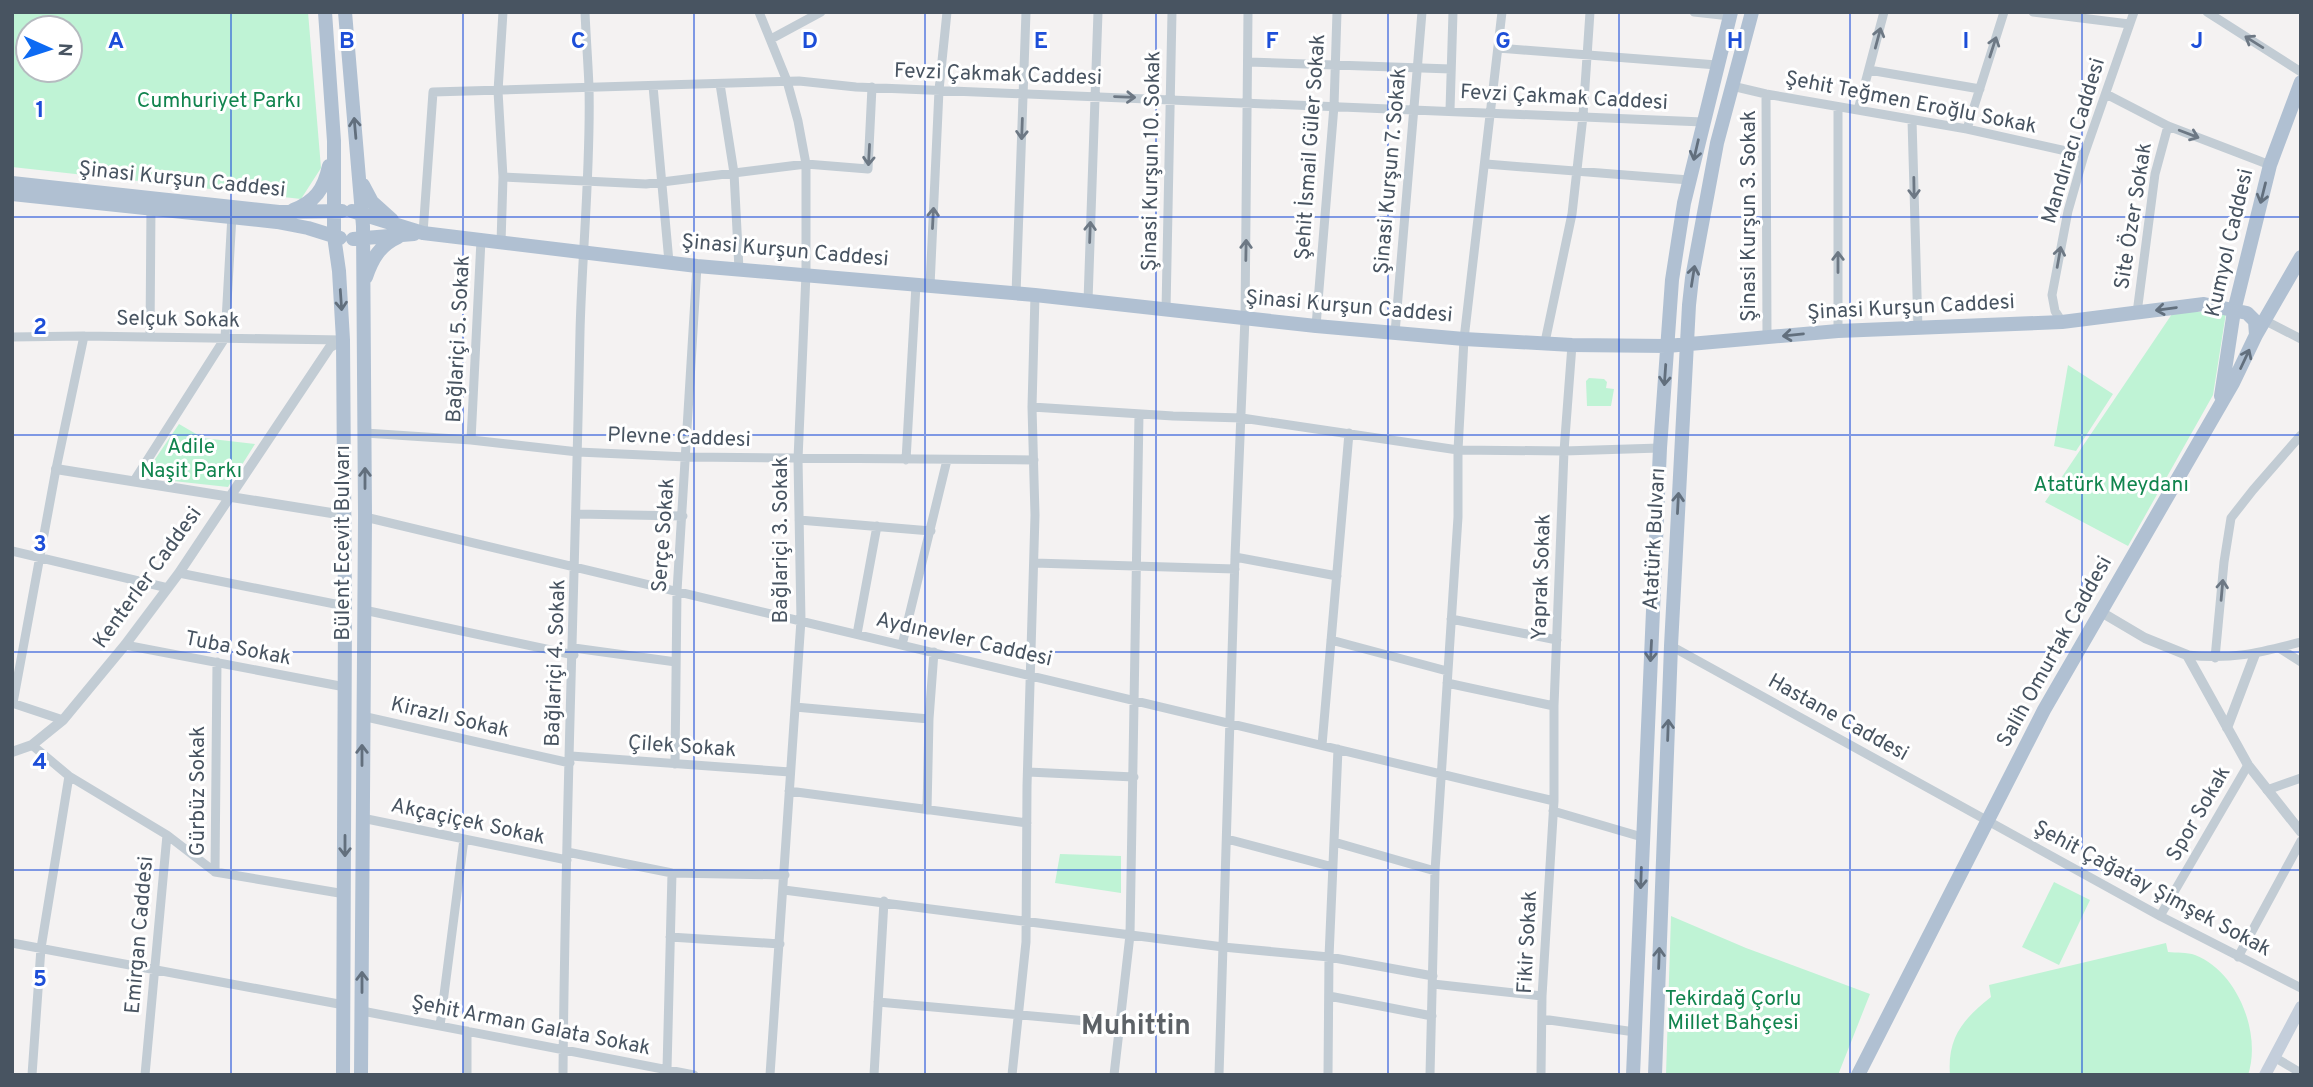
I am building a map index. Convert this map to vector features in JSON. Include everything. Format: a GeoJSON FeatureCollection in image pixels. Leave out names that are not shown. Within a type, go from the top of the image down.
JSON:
{"type":"FeatureCollection","features":[{"type":"Feature","properties":{"kind":"main road","name":"Bülent Ecevit Bulvarı"},"geometry":{"type":"LineString","coordinates":[[325,12],[334,141],[362,288],[365,517],[361,1075]]}},
{"type":"Feature","properties":{"kind":"main road","name":"Bülent Ecevit Bulvarı"},"geometry":{"type":"LineString","coordinates":[[343,1075],[345,606],[343,340],[339,271],[358,173],[345,12]]}},
{"type":"Feature","properties":{"kind":"main road","name":"Atatürk Bulvarı"},"geometry":{"type":"LineString","coordinates":[[1655,1075],[1671,646],[1686,344],[1692,278],[1717,144],[1752,12]]}},
{"type":"Feature","properties":{"kind":"main road","name":"Atatürk Bulvarı"},"geometry":{"type":"LineString","coordinates":[[1633,1075],[1660,449],[1672,279],[1689,180],[1730,14]]}},
{"type":"Feature","properties":{"kind":"main road","name":"Kumyol Caddesi"},"geometry":{"type":"LineString","coordinates":[[2214,417],[2224,389],[2235,305],[2270,165],[2301,82]]}},
{"type":"Feature","properties":{"kind":"main road"},"geometry":{"type":"LineString","coordinates":[[278,217],[313,200],[325,181],[334,141]]}},
{"type":"Feature","properties":{"kind":"main road"},"geometry":{"type":"LineString","coordinates":[[358,173],[372,202],[404,231],[375,256],[362,288]]}},
{"type":"Feature","properties":{"kind":"main road","name":"Şinasi Kurşun Caddesi"},"geometry":{"type":"LineString","coordinates":[[12,183],[151,203],[697,266],[1088,300],[1316,326],[1464,339],[1572,345],[1667,346],[1838,331],[2062,322],[2204,304],[2253,306],[2267,315]]}},
{"type":"Feature","properties":{"kind":"main road","name":"Şinasi Kurşun Caddesi"},"geometry":{"type":"LineString","coordinates":[[12,194],[151,203]]}},
{"type":"Feature","properties":{"kind":"main road"},"geometry":{"type":"LineString","coordinates":[[278,217],[319,238],[332,252],[339,271]]}},
{"type":"Feature","properties":{"kind":"main road","name":"Şinasi Kurşun Caddesi"},"geometry":{"type":"LineString","coordinates":[[278,217],[308,228],[349,225],[404,231]]}},
{"type":"Feature","properties":{"kind":"main road","name":"Salih Omurtak Caddesi"},"geometry":{"type":"LineString","coordinates":[[1858,1075],[2044,710],[2234,383],[2256,335],[2301,257]]}},
{"type":"Feature","properties":{"kind":"main road"},"geometry":{"type":"LineString","coordinates":[[2235,305],[2255,321],[2256,335]]}},
{"type":"Feature","properties":{"kind":"main road"},"geometry":{"type":"LineString","coordinates":[[2265,1075],[2301,1007]]}},
{"type":"Feature","properties":{"kind":"street"},"geometry":{"type":"LineString","coordinates":[[501,243],[503,177],[498,91],[503,12]]}},
{"type":"Feature","properties":{"kind":"street","name":"Bağlariçi 4. Sokak"},"geometry":{"type":"LineString","coordinates":[[563,1075],[582,253],[589,88],[585,12]]}},
{"type":"Feature","properties":{"kind":"street","name":"Bağlariçi 3. Sokak"},"geometry":{"type":"LineString","coordinates":[[759,12],[787,81],[799,121],[806,164],[806,274],[798,459],[801,620],[770,1075]]}},
{"type":"Feature","properties":{"kind":"street"},"geometry":{"type":"LineString","coordinates":[[771,39],[821,12]]}},
{"type":"Feature","properties":{"kind":"street"},"geometry":{"type":"LineString","coordinates":[[906,460],[947,12]]}},
{"type":"Feature","properties":{"kind":"street"},"geometry":{"type":"LineString","coordinates":[[1016,294],[1026,12]]}},
{"type":"Feature","properties":{"kind":"street"},"geometry":{"type":"LineString","coordinates":[[1088,300],[1098,12]]}},
{"type":"Feature","properties":{"kind":"street","name":"Şinasi Kurşun 10. Sokak"},"geometry":{"type":"LineString","coordinates":[[1166,310],[1172,12]]}},
{"type":"Feature","properties":{"kind":"street"},"geometry":{"type":"LineString","coordinates":[[1219,1075],[1245,318],[1248,12]]}},
{"type":"Feature","properties":{"kind":"street","name":"Şehit İsmail Güler Sokak"},"geometry":{"type":"LineString","coordinates":[[1316,326],[1334,106],[1337,12]]}},
{"type":"Feature","properties":{"kind":"street","name":"Şinasi Kurşun 7. Sokak"},"geometry":{"type":"LineString","coordinates":[[1395,333],[1422,12]]}},
{"type":"Feature","properties":{"kind":"street"},"geometry":{"type":"LineString","coordinates":[[1450,110],[1453,12]]}},
{"type":"Feature","properties":{"kind":"street"},"geometry":{"type":"LineString","coordinates":[[1430,1075],[1436,871],[1458,517],[1458,450],[1464,339],[1502,12]]}},
{"type":"Feature","properties":{"kind":"street"},"geometry":{"type":"LineString","coordinates":[[1545,342],[1572,214],[1583,116],[1590,12]]}},
{"type":"Feature","properties":{"kind":"street"},"geometry":{"type":"LineString","coordinates":[[1694,12],[1730,14]]}},
{"type":"Feature","properties":{"kind":"street"},"geometry":{"type":"LineString","coordinates":[[1858,110],[1884,12]]}},
{"type":"Feature","properties":{"kind":"street"},"geometry":{"type":"LineString","coordinates":[[1967,129],[2004,12]]}},
{"type":"Feature","properties":{"kind":"street"},"geometry":{"type":"LineString","coordinates":[[2033,12],[2129,24]]}},
{"type":"Feature","properties":{"kind":"street","name":"Mandıracı Caddesi"},"geometry":{"type":"LineString","coordinates":[[2062,322],[2055,311],[2052,295],[2068,211],[2084,155],[2134,12]]}},
{"type":"Feature","properties":{"kind":"street"},"geometry":{"type":"LineString","coordinates":[[2207,12],[2301,72]]}},
{"type":"Feature","properties":{"kind":"street"},"geometry":{"type":"LineString","coordinates":[[1498,48],[1717,65]]}},
{"type":"Feature","properties":{"kind":"street"},"geometry":{"type":"LineString","coordinates":[[1248,62],[1451,69]]}},
{"type":"Feature","properties":{"kind":"street"},"geometry":{"type":"LineString","coordinates":[[1869,70],[1980,89]]}},
{"type":"Feature","properties":{"kind":"street","name":"Fevzi Çakmak Caddesi"},"geometry":{"type":"LineString","coordinates":[[423,233],[433,92],[787,81],[939,90],[1703,121]]}},
{"type":"Feature","properties":{"kind":"street"},"geometry":{"type":"LineString","coordinates":[[720,83],[734,173],[739,269]]}},
{"type":"Feature","properties":{"kind":"street"},"geometry":{"type":"LineString","coordinates":[[653,86],[669,262]]}},
{"type":"Feature","properties":{"kind":"street","name":"Şehit Teğmen Eroğlu Sokak"},"geometry":{"type":"LineString","coordinates":[[1732,86],[1967,129],[2084,155]]}},
{"type":"Feature","properties":{"kind":"street"},"geometry":{"type":"LineString","coordinates":[[503,177],[646,184],[806,164],[868,169],[872,87]]}},
{"type":"Feature","properties":{"kind":"street","name":"Şinasi Kurşun 3. Sokak"},"geometry":{"type":"LineString","coordinates":[[1766,94],[1767,338]]}},
{"type":"Feature","properties":{"kind":"street"},"geometry":{"type":"LineString","coordinates":[[2106,94],[2168,126],[2270,165]]}},
{"type":"Feature","properties":{"kind":"street"},"geometry":{"type":"LineString","coordinates":[[1838,107],[1838,331]]}},
{"type":"Feature","properties":{"kind":"street"},"geometry":{"type":"LineString","coordinates":[[1912,120],[1918,329]]}},
{"type":"Feature","properties":{"kind":"street","name":"Site Özer Sokak"},"geometry":{"type":"LineString","coordinates":[[2137,313],[2155,174],[2168,126]]}},
{"type":"Feature","properties":{"kind":"street"},"geometry":{"type":"LineString","coordinates":[[1486,164],[1689,180]]}},
{"type":"Feature","properties":{"kind":"street"},"geometry":{"type":"LineString","coordinates":[[150,337],[151,203]]}},
{"type":"Feature","properties":{"kind":"street"},"geometry":{"type":"LineString","coordinates":[[134,481],[225,338],[232,212]]}},
{"type":"Feature","properties":{"kind":"street","name":"Bağlariçi 5. Sokak"},"geometry":{"type":"LineString","coordinates":[[471,440],[481,240]]}},
{"type":"Feature","properties":{"kind":"street","name":"Serçe Sokak"},"geometry":{"type":"LineString","coordinates":[[675,764],[677,591],[697,266]]}},
{"type":"Feature","properties":{"kind":"street"},"geometry":{"type":"LineString","coordinates":[[1012,1075],[1026,942],[1034,563],[1032,407],[1035,295]]}},
{"type":"Feature","properties":{"kind":"street"},"geometry":{"type":"LineString","coordinates":[[2267,315],[2301,339]]}},
{"type":"Feature","properties":{"kind":"street"},"geometry":{"type":"LineString","coordinates":[[63,719],[13,703],[56,469],[85,336]]}},
{"type":"Feature","properties":{"kind":"street","name":"Selçuk Sokak"},"geometry":{"type":"LineString","coordinates":[[12,337],[343,340]]}},
{"type":"Feature","properties":{"kind":"street","name":"Kenterler Caddesi"},"geometry":{"type":"LineString","coordinates":[[12,752],[32,745],[63,719],[125,645],[179,573],[330,347],[343,340]]}},
{"type":"Feature","properties":{"kind":"street","name":"Yaprak Sokak"},"geometry":{"type":"LineString","coordinates":[[1554,806],[1554,706],[1564,451],[1572,345]]}},
{"type":"Feature","properties":{"kind":"street"},"geometry":{"type":"LineString","coordinates":[[1032,407],[1242,418],[1458,450],[1660,449]]}},
{"type":"Feature","properties":{"kind":"street"},"geometry":{"type":"LineString","coordinates":[[1114,1075],[1130,935],[1139,414]]}},
{"type":"Feature","properties":{"kind":"street","name":"Plevne Caddesi"},"geometry":{"type":"LineString","coordinates":[[365,433],[471,440],[578,452],[687,457],[1034,460]]}},
{"type":"Feature","properties":{"kind":"street"},"geometry":{"type":"LineString","coordinates":[[1322,745],[1349,433]]}},
{"type":"Feature","properties":{"kind":"street"},"geometry":{"type":"LineString","coordinates":[[2215,658],[2231,518],[2301,435]]}},
{"type":"Feature","properties":{"kind":"street"},"geometry":{"type":"LineString","coordinates":[[902,645],[947,460]]}},
{"type":"Feature","properties":{"kind":"street"},"geometry":{"type":"LineString","coordinates":[[56,469],[344,515]]}},
{"type":"Feature","properties":{"kind":"street"},"geometry":{"type":"LineString","coordinates":[[577,514],[683,516]]}},
{"type":"Feature","properties":{"kind":"street","name":"Aydınevler Caddesi"},"geometry":{"type":"LineString","coordinates":[[365,517],[1441,774],[1554,806],[1642,837]]}},
{"type":"Feature","properties":{"kind":"street"},"geometry":{"type":"LineString","coordinates":[[799,520],[931,531]]}},
{"type":"Feature","properties":{"kind":"street"},"geometry":{"type":"LineString","coordinates":[[857,634],[877,526]]}},
{"type":"Feature","properties":{"kind":"street"},"geometry":{"type":"LineString","coordinates":[[12,551],[168,588]]}},
{"type":"Feature","properties":{"kind":"street"},"geometry":{"type":"LineString","coordinates":[[1235,557],[1337,576]]}},
{"type":"Feature","properties":{"kind":"street"},"geometry":{"type":"LineString","coordinates":[[1034,563],[1235,569]]}},
{"type":"Feature","properties":{"kind":"street"},"geometry":{"type":"LineString","coordinates":[[179,573],[345,606]]}},
{"type":"Feature","properties":{"kind":"street"},"geometry":{"type":"LineString","coordinates":[[364,610],[574,651],[676,662]]}},
{"type":"Feature","properties":{"kind":"street"},"geometry":{"type":"LineString","coordinates":[[2101,612],[2144,638],[2187,654],[2215,658],[2255,654],[2301,642]]}},
{"type":"Feature","properties":{"kind":"street"},"geometry":{"type":"LineString","coordinates":[[1451,619],[1557,640]]}},
{"type":"Feature","properties":{"kind":"street"},"geometry":{"type":"LineString","coordinates":[[1331,640],[1447,671]]}},
{"type":"Feature","properties":{"kind":"street","name":"Tuba Sokak"},"geometry":{"type":"LineString","coordinates":[[125,645],[345,687]]}},
{"type":"Feature","properties":{"kind":"street","name":"Hastane Caddesi"},"geometry":{"type":"LineString","coordinates":[[1671,646],[1988,820]]}},
{"type":"Feature","properties":{"kind":"street"},"geometry":{"type":"LineString","coordinates":[[2279,648],[2301,662]]}},
{"type":"Feature","properties":{"kind":"street"},"geometry":{"type":"LineString","coordinates":[[927,810],[934,652]]}},
{"type":"Feature","properties":{"kind":"street"},"geometry":{"type":"LineString","coordinates":[[2187,654],[2248,765],[2301,832]]}},
{"type":"Feature","properties":{"kind":"street"},"geometry":{"type":"LineString","coordinates":[[2227,728],[2255,654]]}},
{"type":"Feature","properties":{"kind":"street","name":"Gürbüz Sokak"},"geometry":{"type":"LineString","coordinates":[[217,663],[215,872],[345,894]]}},
{"type":"Feature","properties":{"kind":"street"},"geometry":{"type":"LineString","coordinates":[[1447,683],[1554,706]]}},
{"type":"Feature","properties":{"kind":"street"},"geometry":{"type":"LineString","coordinates":[[795,707],[929,719]]}},
{"type":"Feature","properties":{"kind":"street","name":"Kirazlı Sokak"},"geometry":{"type":"LineString","coordinates":[[362,716],[570,759]]}},
{"type":"Feature","properties":{"kind":"street","name":"Emirgan Caddesi"},"geometry":{"type":"LineString","coordinates":[[32,745],[69,776],[167,835],[145,1075]]}},
{"type":"Feature","properties":{"kind":"street"},"geometry":{"type":"LineString","coordinates":[[1328,1075],[1329,957],[1338,749]]}},
{"type":"Feature","properties":{"kind":"street","name":"Çilek Sokak"},"geometry":{"type":"LineString","coordinates":[[570,759],[790,772]]}},
{"type":"Feature","properties":{"kind":"street","name":"Spor Sokak"},"geometry":{"type":"LineString","coordinates":[[2160,916],[2248,765]]}},
{"type":"Feature","properties":{"kind":"street"},"geometry":{"type":"LineString","coordinates":[[1028,772],[1134,777]]}},
{"type":"Feature","properties":{"kind":"street"},"geometry":{"type":"LineString","coordinates":[[32,1075],[41,948],[69,776]]}},
{"type":"Feature","properties":{"kind":"street"},"geometry":{"type":"LineString","coordinates":[[2267,790],[2301,778]]}},
{"type":"Feature","properties":{"kind":"street"},"geometry":{"type":"LineString","coordinates":[[789,792],[1027,823]]}},
{"type":"Feature","properties":{"kind":"street","name":"Fikir Sokak"},"geometry":{"type":"LineString","coordinates":[[1541,1075],[1542,996],[1554,806]]}},
{"type":"Feature","properties":{"kind":"street","name":"Akçaçiçek Sokak"},"geometry":{"type":"LineString","coordinates":[[362,818],[464,839],[672,873],[785,875]]}},
{"type":"Feature","properties":{"kind":"street","name":"Şehit Çağatay Şimşek Sokak"},"geometry":{"type":"LineString","coordinates":[[1988,820],[2160,916],[2301,988]]}},
{"type":"Feature","properties":{"kind":"street"},"geometry":{"type":"LineString","coordinates":[[167,835],[215,872]]}},
{"type":"Feature","properties":{"kind":"street"},"geometry":{"type":"LineString","coordinates":[[440,1026],[464,839]]}},
{"type":"Feature","properties":{"kind":"street"},"geometry":{"type":"LineString","coordinates":[[1227,839],[1333,867]]}},
{"type":"Feature","properties":{"kind":"street"},"geometry":{"type":"LineString","coordinates":[[2238,957],[2301,841]]}},
{"type":"Feature","properties":{"kind":"street"},"geometry":{"type":"LineString","coordinates":[[1334,842],[1436,871]]}},
{"type":"Feature","properties":{"kind":"street"},"geometry":{"type":"LineString","coordinates":[[672,873],[670,937],[673,1072]]}},
{"type":"Feature","properties":{"kind":"street"},"geometry":{"type":"LineString","coordinates":[[784,890],[1223,947],[1329,957],[1433,980],[1542,996]]}},
{"type":"Feature","properties":{"kind":"street"},"geometry":{"type":"LineString","coordinates":[[874,1075],[884,901]]}},
{"type":"Feature","properties":{"kind":"street"},"geometry":{"type":"LineString","coordinates":[[670,937],[780,944]]}},
{"type":"Feature","properties":{"kind":"street"},"geometry":{"type":"LineString","coordinates":[[12,943],[344,1005]]}},
{"type":"Feature","properties":{"kind":"street"},"geometry":{"type":"LineString","coordinates":[[1329,996],[1432,1016]]}},
{"type":"Feature","properties":{"kind":"street"},"geometry":{"type":"LineString","coordinates":[[878,1002],[1120,1024]]}},
{"type":"Feature","properties":{"kind":"street","name":"Şehit Arman Galata Sokak"},"geometry":{"type":"LineString","coordinates":[[362,1010],[694,1075]]}},
{"type":"Feature","properties":{"kind":"street"},"geometry":{"type":"LineString","coordinates":[[1542,1019],[1635,1032]]}},
{"type":"Feature","properties":{"kind":"street"},"geometry":{"type":"LineString","coordinates":[[467,1031],[467,1075]]}},
{"type":"Feature","properties":{"kind":"street"},"geometry":{"type":"LineString","coordinates":[[2274,1057],[2301,1073]]}},
{"type":"Feature","properties":{"kind":"green space","name":"Cumhuriyet Parkı"},"geometry":{"type":"Polygon","coordinates":[[[12,12],[308,12],[321,168],[301,199],[12,167],[12,12]]]}},
{"type":"Feature","properties":{"kind":"green space","name":"Atatürk Meydanı"},"geometry":{"type":"Polygon","coordinates":[[[2174,311],[2226,313],[2213,395],[2128,546],[2045,502],[2174,311]]]}},
{"type":"Feature","properties":{"kind":"green space"},"geometry":{"type":"Polygon","coordinates":[[[2068,365],[2113,394],[2076,451],[2054,446],[2068,365]]]}},
{"type":"Feature","properties":{"kind":"green space"},"geometry":{"type":"Polygon","coordinates":[[[1589,378],[1604,379],[1607,382],[1606,388],[1614,389],[1611,406],[1587,406],[1586,381],[1589,378]]]}},
{"type":"Feature","properties":{"kind":"green space","name":"Adile Naşit Parkı"},"geometry":{"type":"Polygon","coordinates":[[[179,424],[203,438],[255,444],[228,487],[173,481],[171,472],[147,471],[179,424]]]}},
{"type":"Feature","properties":{"kind":"green space"},"geometry":{"type":"Polygon","coordinates":[[[1060,854],[1121,856],[1121,893],[1055,883],[1060,854]]]}},
{"type":"Feature","properties":{"kind":"green space"},"geometry":{"type":"Polygon","coordinates":[[[2054,882],[2090,900],[2059,965],[2022,947],[2054,882]]]}},
{"type":"Feature","properties":{"kind":"green space","name":"Tekirdağ Çorlu Millet Bahçesi"},"geometry":{"type":"Polygon","coordinates":[[[1671,916],[1746,948],[1870,994],[1838,1075],[1666,1075],[1671,916]]]}},
{"type":"Feature","properties":{"kind":"green space"},"geometry":{"type":"Polygon","coordinates":[[[2166,943],[2168,952],[2192,954],[2210,963],[2234,989],[2242,1005],[2252,1041],[2248,1075],[1950,1075],[1954,1040],[1972,1013],[1991,997],[1989,985],[2166,943]]]}},
{"type":"Feature","properties":{"kind":"district","name":"Muhittin"},"geometry":{"type":"Point","coordinates":[1136,1027]}}]}
